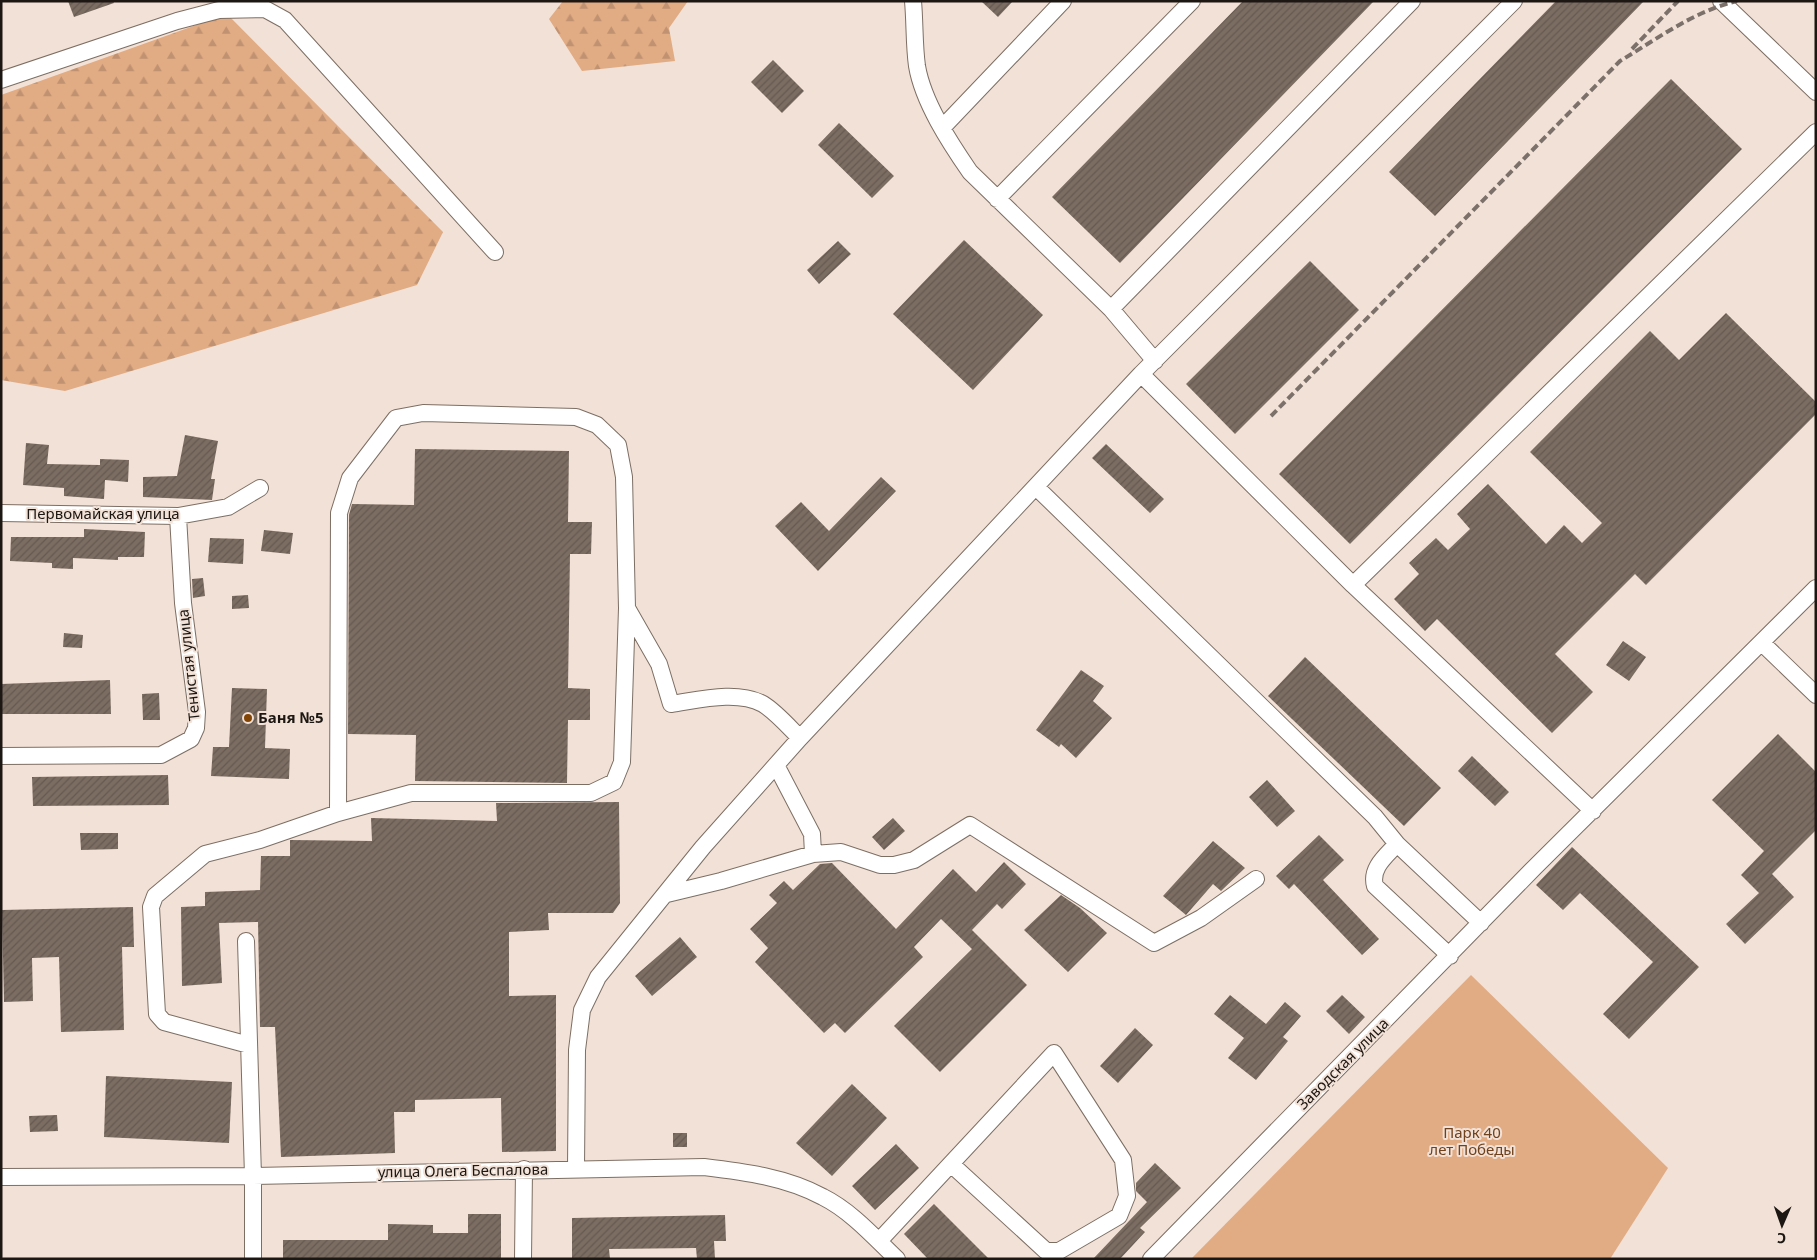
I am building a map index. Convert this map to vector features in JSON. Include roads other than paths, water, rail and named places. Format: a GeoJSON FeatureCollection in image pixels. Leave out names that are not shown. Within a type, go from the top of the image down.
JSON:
{"type":"FeatureCollection","features":[{"type":"Feature","properties":{"kind":"street"},"geometry":{"type":"LineString","coordinates":[[913,1],[918,67],[924,89],[952,146],[970,172],[1111,309],[1155,361]]}},
{"type":"Feature","properties":{"kind":"street"},"geometry":{"type":"LineString","coordinates":[[942,128],[1063,1]]}},
{"type":"Feature","properties":{"kind":"street"},"geometry":{"type":"LineString","coordinates":[[997,199],[1192,1]]}},
{"type":"Feature","properties":{"kind":"street"},"geometry":{"type":"LineString","coordinates":[[1111,309],[1412,1]]}},
{"type":"Feature","properties":{"kind":"street"},"geometry":{"type":"LineString","coordinates":[[576,1168],[577,1050],[582,1010],[598,977],[667,894],[703,847],[800,738],[1141,374],[1514,1]]}},
{"type":"Feature","properties":{"kind":"street"},"geometry":{"type":"LineString","coordinates":[[1721,1],[1816,92]]}},
{"type":"Feature","properties":{"kind":"street"},"geometry":{"type":"LineString","coordinates":[[1,80],[177,21],[219,10],[265,9],[285,20],[495,252]]}},
{"type":"Feature","properties":{"kind":"street"},"geometry":{"type":"LineString","coordinates":[[1353,585],[1816,132]]}},
{"type":"Feature","properties":{"kind":"street"},"geometry":{"type":"LineString","coordinates":[[1141,374],[1353,585],[1593,811]]}},
{"type":"Feature","properties":{"kind":"street"},"geometry":{"type":"LineString","coordinates":[[250,1044],[164,1022],[157,1014],[151,907],[155,896],[206,854],[260,840],[338,813],[411,793],[591,793],[614,782],[622,762],[627,608],[624,477],[618,445],[597,426],[576,417],[423,413],[396,418],[350,478],[339,514],[338,813]]}},
{"type":"Feature","properties":{"kind":"street"},"geometry":{"type":"LineString","coordinates":[[1036,487],[1375,817],[1397,844],[1482,923]]}},
{"type":"Feature","properties":{"kind":"street","name":"Первомайская улица"},"geometry":{"type":"LineString","coordinates":[[1,513],[178,516],[228,507],[260,488]]}},
{"type":"Feature","properties":{"kind":"street","name":"Тенистая улица"},"geometry":{"type":"LineString","coordinates":[[1,756],[161,755],[191,740],[196,728],[197,712],[183,603],[178,516]]}},
{"type":"Feature","properties":{"kind":"street","name":"Заводская улица"},"geometry":{"type":"LineString","coordinates":[[1151,1259],[1450,956],[1534,868],[1816,588]]}},
{"type":"Feature","properties":{"kind":"street"},"geometry":{"type":"LineString","coordinates":[[627,608],[659,664],[671,704],[729,698],[750,699],[764,705],[800,738]]}},
{"type":"Feature","properties":{"kind":"street"},"geometry":{"type":"LineString","coordinates":[[1762,643],[1816,695]]}},
{"type":"Feature","properties":{"kind":"street"},"geometry":{"type":"LineString","coordinates":[[776,765],[812,834],[814,854]]}},
{"type":"Feature","properties":{"kind":"street"},"geometry":{"type":"LineString","coordinates":[[667,894],[721,882],[814,854],[841,852],[880,865],[894,866],[914,860],[970,825],[1154,943],[1201,918],[1256,879]]}},
{"type":"Feature","properties":{"kind":"street"},"geometry":{"type":"LineString","coordinates":[[1397,844],[1374,870],[1373,878],[1376,886],[1450,956]]}},
{"type":"Feature","properties":{"kind":"street"},"geometry":{"type":"LineString","coordinates":[[246,941],[253,1176],[253,1259]]}},
{"type":"Feature","properties":{"kind":"street"},"geometry":{"type":"LineString","coordinates":[[879,1241],[1054,1053],[1123,1160],[1126,1196],[1119,1216],[1060,1251],[1046,1251],[951,1164]]}},
{"type":"Feature","properties":{"kind":"street","name":"улица Олега Беспалова"},"geometry":{"type":"LineString","coordinates":[[1,1177],[253,1176],[524,1169],[704,1167],[752,1173],[796,1185],[824,1197],[862,1225],[896,1259]]}},
{"type":"Feature","properties":{"kind":"street"},"geometry":{"type":"LineString","coordinates":[[523,1259],[524,1169]]}},
{"type":"Feature","properties":{"kind":"railway"},"geometry":{"type":"LineString","coordinates":[[1632,49],[1678,1]]}},
{"type":"Feature","properties":{"kind":"railway"},"geometry":{"type":"LineString","coordinates":[[1271,416],[1620,61],[1691,19],[1737,1]]}},
{"type":"Feature","properties":{"kind":"place","name":"Баня №5"},"geometry":{"type":"Point","coordinates":[248,718]}},
{"type":"Feature","properties":{"kind":"park label","name":"Парк 40 лет Победы"},"geometry":{"type":"Point","coordinates":[1472,1142]}}]}
